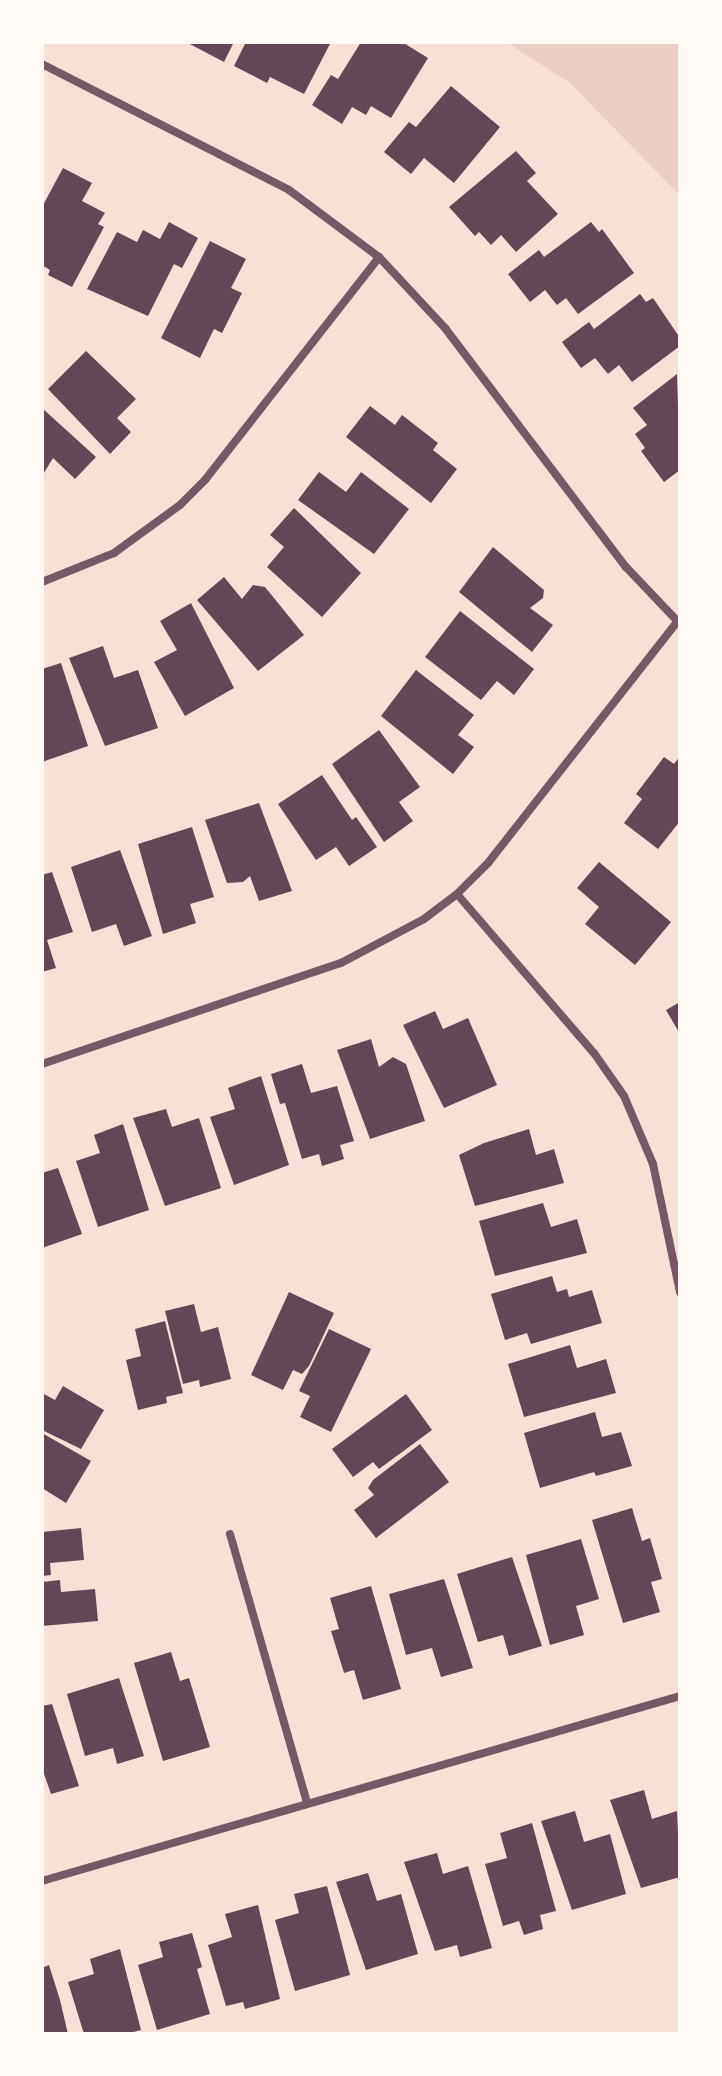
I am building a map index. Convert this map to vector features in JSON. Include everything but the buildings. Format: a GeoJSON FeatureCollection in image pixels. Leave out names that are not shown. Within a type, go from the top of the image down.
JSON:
{"type":"FeatureCollection","features":[{"type":"Feature","properties":{"kind":"street"},"geometry":{"type":"LineString","coordinates":[[42,64],[289,190],[379,257],[445,328],[626,567],[679,623],[488,863],[457,894],[393,938],[341,963],[42,1064]]}},
{"type":"Feature","properties":{"kind":"street"},"geometry":{"type":"LineString","coordinates":[[42,582],[114,553],[180,505],[205,480],[379,257]]}},
{"type":"Feature","properties":{"kind":"street"},"geometry":{"type":"LineString","coordinates":[[457,894],[594,1053],[624,1096],[653,1164],[680,1292]]}},
{"type":"Feature","properties":{"kind":"street"},"geometry":{"type":"LineString","coordinates":[[230,1534],[307,1803]]}},
{"type":"Feature","properties":{"kind":"street"},"geometry":{"type":"LineString","coordinates":[[42,1881],[680,1696]]}},
{"type":"Feature","properties":{"kind":"shaded area"},"geometry":{"type":"Polygon","coordinates":[[[506,42],[680,42],[680,196],[570,83],[506,42]]]}}]}
